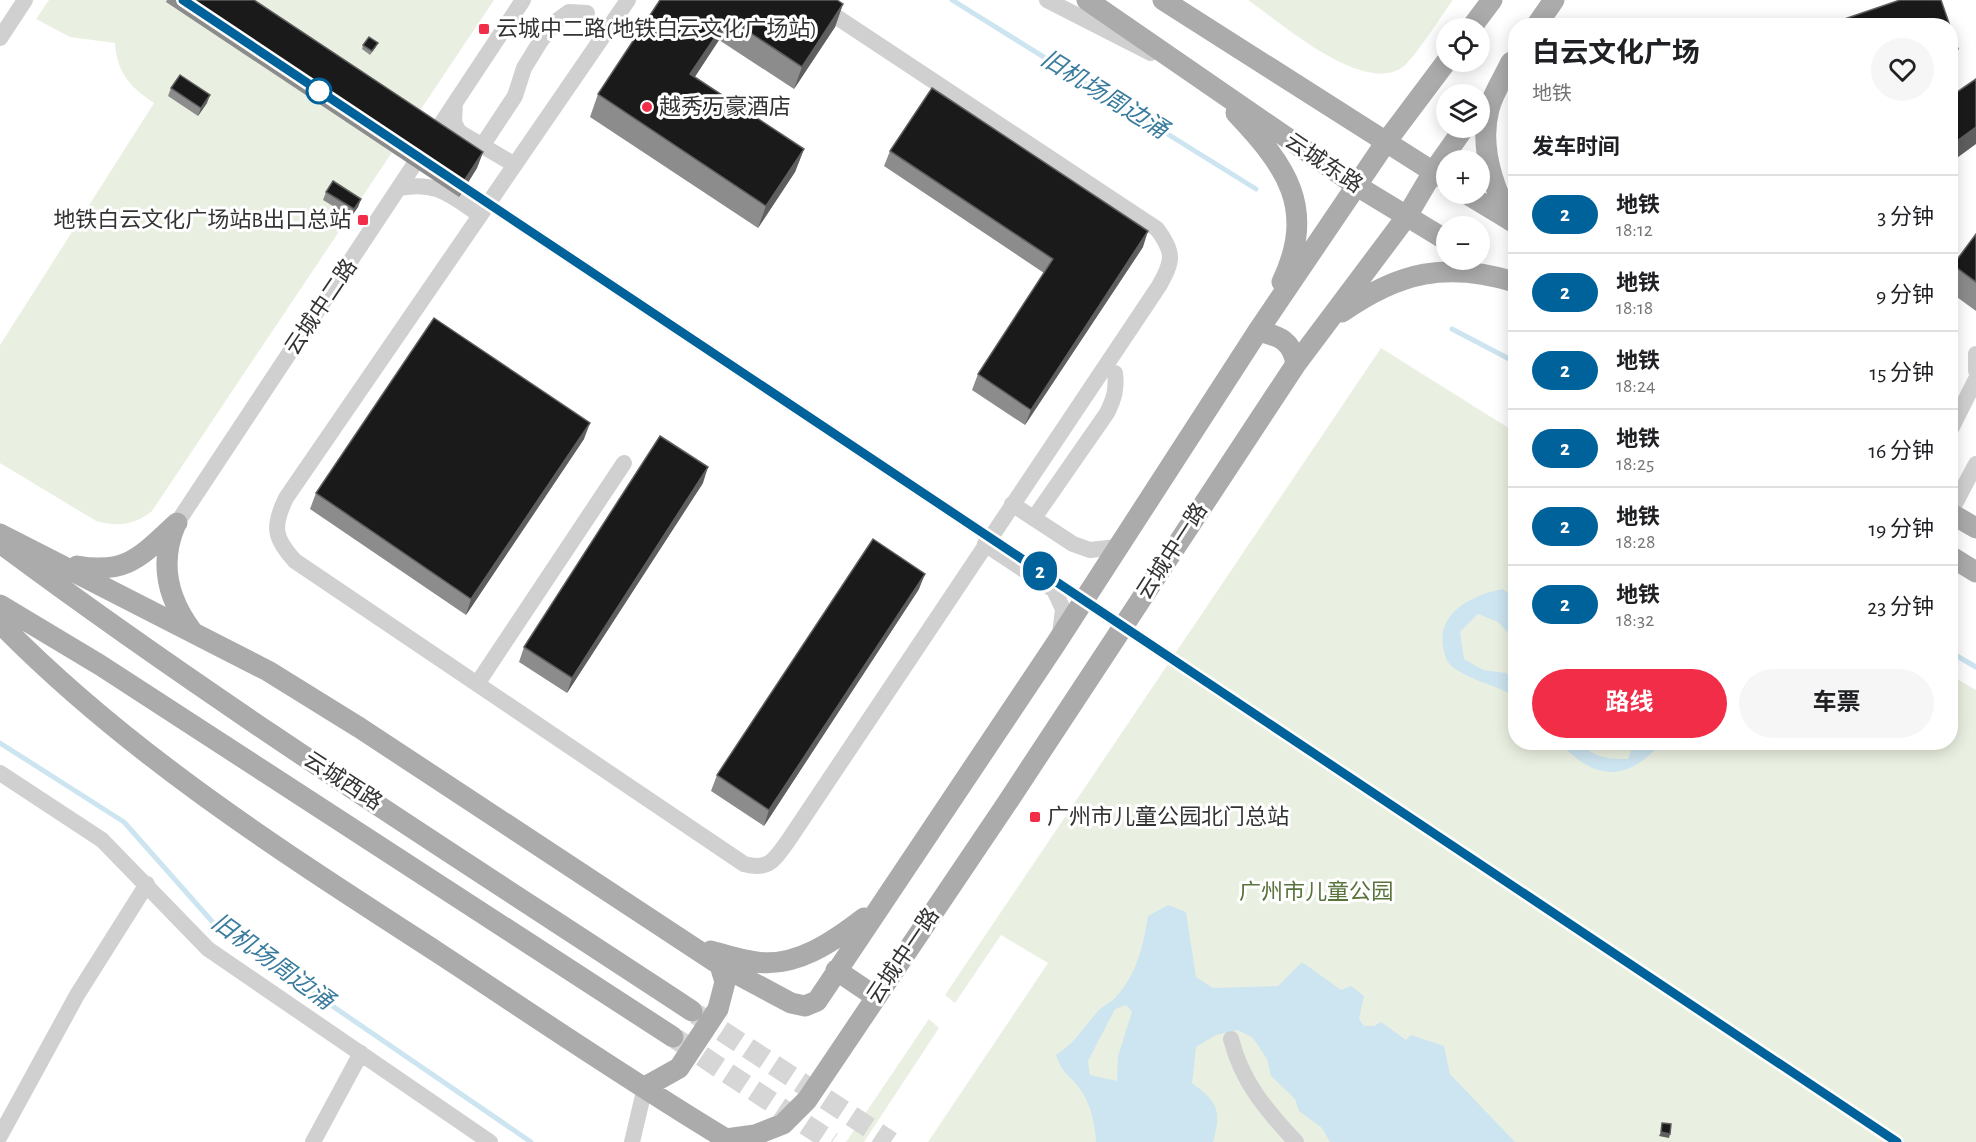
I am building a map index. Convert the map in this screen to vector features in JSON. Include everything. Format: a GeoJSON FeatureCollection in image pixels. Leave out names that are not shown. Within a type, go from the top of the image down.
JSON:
{"type":"FeatureCollection","features":[{"type":"Feature","properties":{"kind":"main road","name":"云城东路"},"geometry":{"type":"LineString","coordinates":[[1087,0],[1357,186],[1436,234]]}},
{"type":"Feature","properties":{"kind":"main road"},"geometry":{"type":"LineString","coordinates":[[1163,0],[1436,174]]}},
{"type":"Feature","properties":{"kind":"main road"},"geometry":{"type":"LineString","coordinates":[[1478,18],[1492,0]]}},
{"type":"Feature","properties":{"kind":"main road"},"geometry":{"type":"LineString","coordinates":[[1542,18],[1554,0]]}},
{"type":"Feature","properties":{"kind":"main road"},"geometry":{"type":"LineString","coordinates":[[1490,91],[1508,66]]}},
{"type":"Feature","properties":{"kind":"main road"},"geometry":{"type":"LineString","coordinates":[[1508,69],[1489,107],[1485,142],[1494,182],[1508,211]]}},
{"type":"Feature","properties":{"kind":"main road","name":"云城中一路"},"geometry":{"type":"LineString","coordinates":[[0,534],[303,692],[689,946],[790,1003],[805,1006],[817,1001],[1060,636],[1258,331],[1386,142],[1438,72]]}},
{"type":"Feature","properties":{"kind":"main road"},"geometry":{"type":"LineString","coordinates":[[1206,80],[1277,159],[1296,202],[1297,226],[1293,251],[1286,273],[1258,331],[1284,339],[1294,352],[1296,364]]}},
{"type":"Feature","properties":{"kind":"main road","name":"云城中一路"},"geometry":{"type":"LineString","coordinates":[[0,623],[37,660],[117,730],[219,808],[351,897],[726,1139],[755,1135],[783,1124],[807,1100],[1007,803],[1296,364],[1436,180]]}},
{"type":"Feature","properties":{"kind":"main road"},"geometry":{"type":"LineString","coordinates":[[1483,204],[1508,219]]}},
{"type":"Feature","properties":{"kind":"main road"},"geometry":{"type":"LineString","coordinates":[[1490,267],[1508,278]]}},
{"type":"Feature","properties":{"kind":"main road"},"geometry":{"type":"LineString","coordinates":[[1327,322],[1372,291],[1401,278],[1464,272],[1487,273],[1508,280]]}},
{"type":"Feature","properties":{"kind":"main road"},"geometry":{"type":"LineString","coordinates":[[1958,518],[1976,528]]}},
{"type":"Feature","properties":{"kind":"main road"},"geometry":{"type":"LineString","coordinates":[[61,564],[101,570],[122,566],[151,546],[177,522]]}},
{"type":"Feature","properties":{"kind":"main road"},"geometry":{"type":"LineString","coordinates":[[177,522],[167,554],[169,590],[175,606],[195,634]]}},
{"type":"Feature","properties":{"kind":"main road","name":"云城西路"},"geometry":{"type":"LineString","coordinates":[[0,544],[121,633],[214,697],[692,1011]]}},
{"type":"Feature","properties":{"kind":"main road"},"geometry":{"type":"LineString","coordinates":[[1958,561],[1976,572]]}},
{"type":"Feature","properties":{"kind":"main road","name":"云城西路"},"geometry":{"type":"LineString","coordinates":[[0,605],[100,665],[673,1037]]}},
{"type":"Feature","properties":{"kind":"main road"},"geometry":{"type":"LineString","coordinates":[[689,946],[757,963],[784,960],[831,944],[881,905]]}},
{"type":"Feature","properties":{"kind":"main road"},"geometry":{"type":"LineString","coordinates":[[645,1087],[679,1068],[718,1009],[725,982],[720,965]]}},
{"type":"Feature","properties":{"kind":"main road"},"geometry":{"type":"LineString","coordinates":[[836,970],[876,997]]}},
{"type":"Feature","properties":{"kind":"street"},"geometry":{"type":"LineString","coordinates":[[0,38],[26,0]]}},
{"type":"Feature","properties":{"kind":"street","name":"云城中二路"},"geometry":{"type":"LineString","coordinates":[[177,522],[523,0]]}},
{"type":"Feature","properties":{"kind":"street"},"geometry":{"type":"LineString","coordinates":[[628,0],[286,498],[276,517],[277,534],[284,548],[295,561],[744,864],[757,868],[772,862],[788,841],[1160,286],[1171,264],[1168,243],[1157,229],[811,0]]}},
{"type":"Feature","properties":{"kind":"street","name":"云城东路"},"geometry":{"type":"LineString","coordinates":[[1047,0],[1206,80]]}},
{"type":"Feature","properties":{"kind":"street"},"geometry":{"type":"LineString","coordinates":[[1177,0],[1227,40]]}},
{"type":"Feature","properties":{"kind":"street"},"geometry":{"type":"LineString","coordinates":[[482,146],[515,96],[524,68],[549,30],[569,12],[587,13]]}},
{"type":"Feature","properties":{"kind":"street"},"geometry":{"type":"LineString","coordinates":[[455,102],[454,122],[459,132],[515,165]]}},
{"type":"Feature","properties":{"kind":"street"},"geometry":{"type":"LineString","coordinates":[[400,188],[421,184],[435,187],[480,215]]}},
{"type":"Feature","properties":{"kind":"street"},"geometry":{"type":"LineString","coordinates":[[1976,354],[1976,371]]}},
{"type":"Feature","properties":{"kind":"street"},"geometry":{"type":"LineString","coordinates":[[1034,518],[1107,413],[1117,386],[1114,373]]}},
{"type":"Feature","properties":{"kind":"street"},"geometry":{"type":"LineString","coordinates":[[1958,415],[1976,379]]}},
{"type":"Feature","properties":{"kind":"street"},"geometry":{"type":"LineString","coordinates":[[477,684],[624,463]]}},
{"type":"Feature","properties":{"kind":"street"},"geometry":{"type":"LineString","coordinates":[[1958,498],[1976,464]]}},
{"type":"Feature","properties":{"kind":"street"},"geometry":{"type":"LineString","coordinates":[[1012,504],[1073,544],[1090,550],[1118,547]]}},
{"type":"Feature","properties":{"kind":"street"},"geometry":{"type":"LineString","coordinates":[[985,544],[1053,590],[1063,609],[1060,636]]}},
{"type":"Feature","properties":{"kind":"street"},"geometry":{"type":"LineString","coordinates":[[0,773],[102,840],[208,949],[490,1142]]}},
{"type":"Feature","properties":{"kind":"street"},"geometry":{"type":"LineString","coordinates":[[0,1136],[77,995],[147,884]]}},
{"type":"Feature","properties":{"kind":"street"},"geometry":{"type":"LineString","coordinates":[[1231,1039],[1243,1077],[1256,1097],[1296,1142]]}},
{"type":"Feature","properties":{"kind":"street"},"geometry":{"type":"LineString","coordinates":[[313,1142],[361,1053]]}},
{"type":"Feature","properties":{"kind":"street"},"geometry":{"type":"LineString","coordinates":[[632,1142],[645,1087]]}},
{"type":"Feature","properties":{"kind":"green space"},"geometry":{"type":"Polygon","coordinates":[[[49,0],[494,0],[152,511],[146,516],[125,524],[96,521],[0,463],[0,345],[154,103],[126,78],[116,54],[115,43],[70,37],[36,19],[49,0]]]}},
{"type":"Feature","properties":{"kind":"green space"},"geometry":{"type":"Polygon","coordinates":[[[1248,0],[1453,0],[1440,18],[1436,18],[1436,24],[1405,65],[1400,69],[1383,74],[1364,71],[1343,63],[1300,38],[1248,0]]]}},
{"type":"Feature","properties":{"kind":"green space","name":"广州市儿童公园"},"geometry":{"type":"Polygon","coordinates":[[[1381,348],[1508,428],[1508,750],[1958,750],[1958,680],[1976,690],[1976,1142],[928,1142],[1048,963],[1001,935],[955,1003],[945,995],[1381,348]]]}},
{"type":"Feature","properties":{"kind":"green space"},"geometry":{"type":"Polygon","coordinates":[[[929,1019],[939,1028],[864,1142],[846,1142],[929,1019]]]}},
{"type":"Feature","properties":{"kind":"water"},"geometry":{"type":"Polygon","coordinates":[[[1502,589],[1508,593],[1508,633],[1498,622],[1478,614],[1460,632],[1464,659],[1483,670],[1508,674],[1508,693],[1460,672],[1447,661],[1443,647],[1443,634],[1452,614],[1469,600],[1502,589]]]}},
{"type":"Feature","properties":{"kind":"water"},"geometry":{"type":"Polygon","coordinates":[[[1568,750],[1588,750],[1596,755],[1609,758],[1628,759],[1631,750],[1654,750],[1636,765],[1610,772],[1598,770],[1568,750]]]}},
{"type":"Feature","properties":{"kind":"water"},"geometry":{"type":"Polygon","coordinates":[[[1168,905],[1186,912],[1196,977],[1213,988],[1278,986],[1302,962],[1341,990],[1351,986],[1364,996],[1359,1019],[1364,1026],[1374,1026],[1381,1022],[1406,1040],[1411,1035],[1444,1046],[1450,1074],[1515,1142],[1330,1142],[1322,1128],[1299,1111],[1295,1099],[1271,1076],[1267,1059],[1253,1038],[1238,1030],[1216,1035],[1196,1047],[1192,1083],[1208,1096],[1216,1108],[1217,1122],[1213,1142],[1096,1142],[1093,1119],[1085,1098],[1077,1085],[1062,1069],[1056,1055],[1074,1040],[1102,1007],[1114,999],[1129,979],[1138,959],[1148,916],[1168,905]],[[1126,1005],[1115,1009],[1088,1061],[1090,1075],[1117,1081],[1118,1056],[1132,1012],[1126,1005]]]}},
{"type":"Feature","properties":{"kind":"building"},"geometry":{"type":"Polygon","coordinates":[[[192,0],[254,0],[483,152],[464,181],[192,0]]]}},
{"type":"Feature","properties":{"kind":"building","name":"越秀万豪酒店"},"geometry":{"type":"Polygon","coordinates":[[[660,0],[837,0],[843,4],[802,67],[728,18],[690,74],[804,149],[766,206],[598,94],[660,0]]]}},
{"type":"Feature","properties":{"kind":"building"},"geometry":{"type":"Polygon","coordinates":[[[1900,0],[1941,0],[1947,18],[1847,18],[1900,0]]]}},
{"type":"Feature","properties":{"kind":"building"},"geometry":{"type":"Polygon","coordinates":[[[369,37],[378,43],[372,51],[363,45],[369,37]]]}},
{"type":"Feature","properties":{"kind":"building"},"geometry":{"type":"Polygon","coordinates":[[[180,75],[210,95],[201,108],[171,88],[180,75]]]}},
{"type":"Feature","properties":{"kind":"building"},"geometry":{"type":"Polygon","coordinates":[[[1976,79],[1976,127],[1958,140],[1958,91],[1976,79]]]}},
{"type":"Feature","properties":{"kind":"building"},"geometry":{"type":"Polygon","coordinates":[[[932,88],[1148,231],[1031,410],[978,374],[1053,259],[890,151],[932,88]]]}},
{"type":"Feature","properties":{"kind":"building"},"geometry":{"type":"Polygon","coordinates":[[[333,181],[361,199],[354,209],[326,192],[333,181]]]}},
{"type":"Feature","properties":{"kind":"building"},"geometry":{"type":"Polygon","coordinates":[[[1976,234],[1976,282],[1958,269],[1958,258],[1976,234]]]}},
{"type":"Feature","properties":{"kind":"building"},"geometry":{"type":"Polygon","coordinates":[[[434,318],[590,423],[471,599],[316,493],[434,318]]]}},
{"type":"Feature","properties":{"kind":"building"},"geometry":{"type":"Polygon","coordinates":[[[660,436],[708,467],[572,678],[524,647],[660,436]]]}},
{"type":"Feature","properties":{"kind":"building"},"geometry":{"type":"Polygon","coordinates":[[[873,539],[925,574],[769,810],[717,775],[873,539]]]}},
{"type":"Feature","properties":{"kind":"building"},"geometry":{"type":"Polygon","coordinates":[[[1662,1123],[1671,1124],[1670,1134],[1661,1132],[1662,1123]]]}},
{"type":"Feature","properties":{"kind":"waterway","name":"旧机场周边涌"},"geometry":{"type":"LineString","coordinates":[[952,0],[1256,189]]}},
{"type":"Feature","properties":{"kind":"waterway","name":"旧机场周边涌"},"geometry":{"type":"LineString","coordinates":[[1452,329],[1508,358]]}},
{"type":"Feature","properties":{"kind":"waterway","name":"旧机场周边涌"},"geometry":{"type":"LineString","coordinates":[[1958,657],[1976,667]]}},
{"type":"Feature","properties":{"kind":"waterway","name":"旧机场周边涌"},"geometry":{"type":"LineString","coordinates":[[0,743],[124,822],[217,927],[531,1142]]}},
{"type":"Feature","properties":{"kind":"tunnel"},"geometry":{"type":"LineString","coordinates":[[696,1014],[891,1142]]}},
{"type":"Feature","properties":{"kind":"tunnel"},"geometry":{"type":"LineString","coordinates":[[676,1039],[832,1142]]}},
{"type":"Feature","properties":{"kind":"metro line","name":"2"},"geometry":{"type":"LineString","coordinates":[[183,0],[1897,1142]]}},
{"type":"Feature","properties":{"kind":"place","name":"云城中二路(地铁白云文化广场站)"},"geometry":{"type":"Point","coordinates":[484,29]}},
{"type":"Feature","properties":{"kind":"place","name":"越秀万豪酒店"},"geometry":{"type":"Point","coordinates":[647,107]}},
{"type":"Feature","properties":{"kind":"place","name":"地铁白云文化广场站B出口总站"},"geometry":{"type":"Point","coordinates":[363,220]}},
{"type":"Feature","properties":{"kind":"place","name":"广州市儿童公园北门总站"},"geometry":{"type":"Point","coordinates":[1035,817]}}]}
